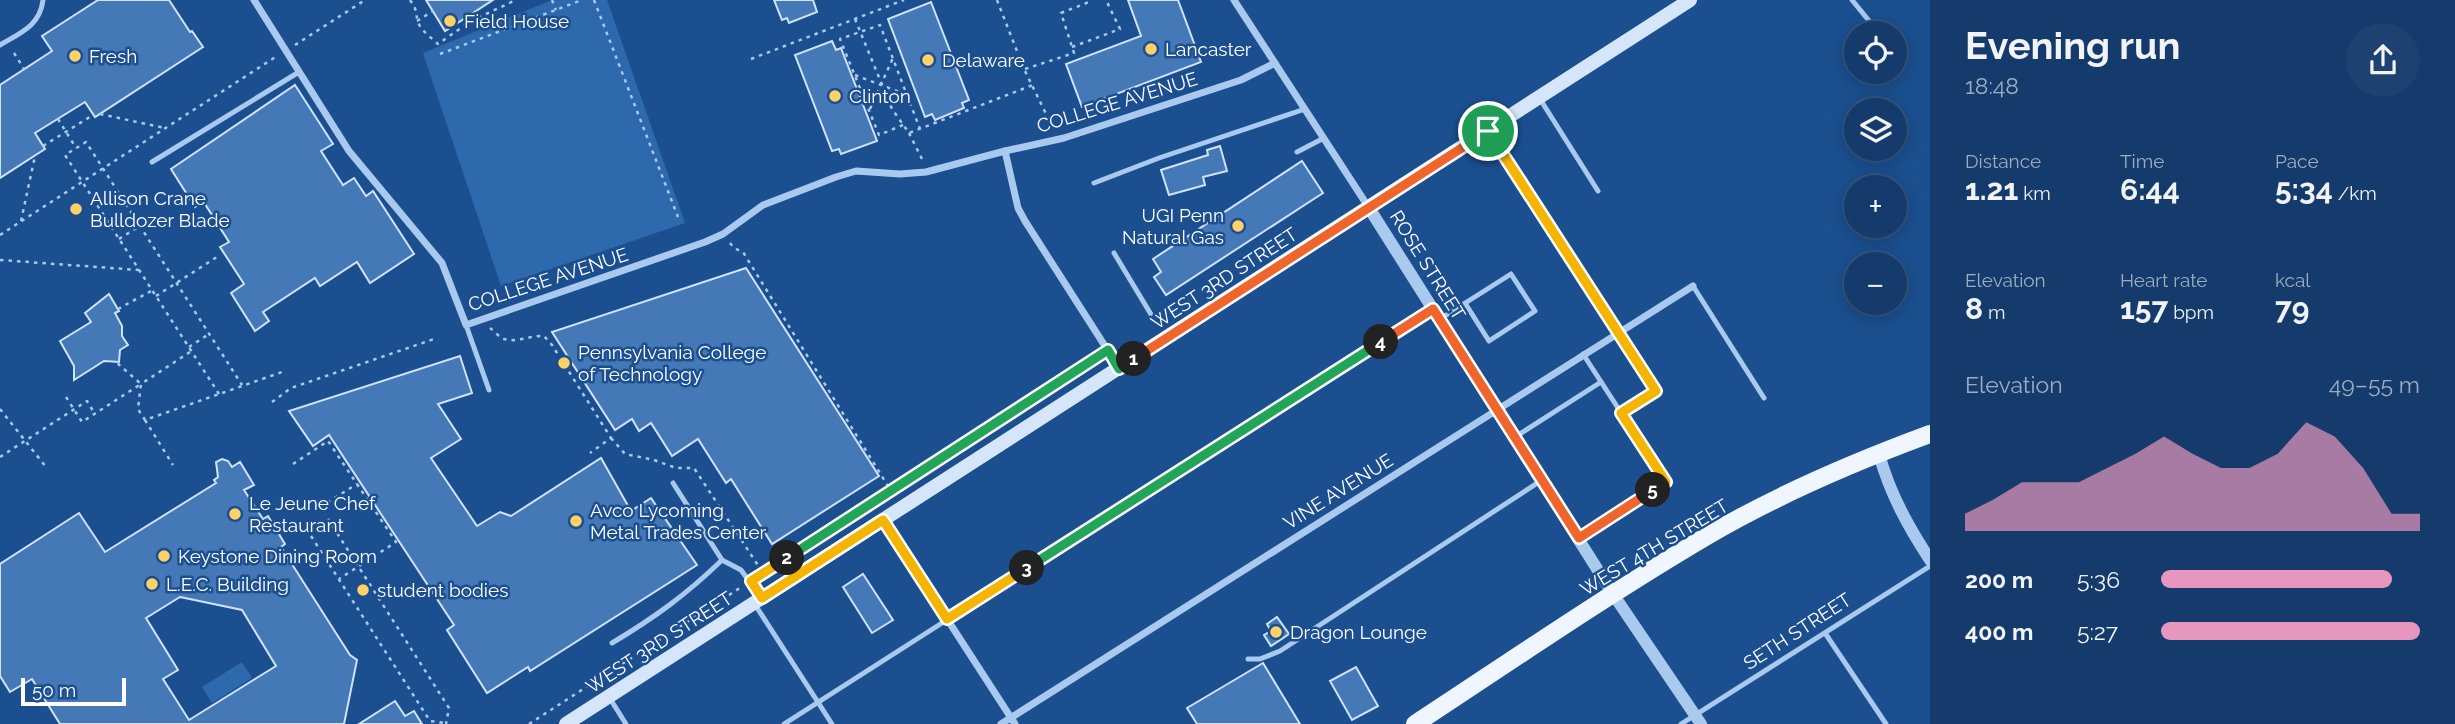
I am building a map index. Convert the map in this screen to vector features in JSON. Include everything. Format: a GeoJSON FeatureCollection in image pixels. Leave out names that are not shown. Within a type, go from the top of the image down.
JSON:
{"type":"FeatureCollection","features":[{"type":"Feature","properties":{"kind":"main road","name":"WEST 3RD STREET"},"geometry":{"type":"LineString","coordinates":[[566,724],[1690,0]]}},
{"type":"Feature","properties":{"kind":"main road","name":"WEST 4TH STREET"},"geometry":{"type":"LineString","coordinates":[[1415,724],[1613,594],[1720,529],[1819,480],[1930,434]]}},
{"type":"Feature","properties":{"kind":"street","name":"COLLEGE AVENUE"},"geometry":{"type":"LineString","coordinates":[[254,0],[349,151],[442,263],[466,325],[705,242],[723,234],[763,205],[836,177],[856,172],[926,172],[1063,138],[1241,80],[1275,63]]}},
{"type":"Feature","properties":{"kind":"street","name":"ROSE STREET"},"geometry":{"type":"LineString","coordinates":[[1234,0],[1497,408],[1613,594],[1698,720]]}},
{"type":"Feature","properties":{"kind":"street"},"geometry":{"type":"LineString","coordinates":[[1005,151],[1018,208],[1024,221],[1119,369]]}},
{"type":"Feature","properties":{"kind":"street","name":"VINE AVENUE"},"geometry":{"type":"LineString","coordinates":[[1001,724],[1013,721],[1497,408],[1693,286]]}},
{"type":"Feature","properties":{"kind":"street"},"geometry":{"type":"LineString","coordinates":[[1879,454],[1897,506],[1930,563]]}},
{"type":"Feature","properties":{"kind":"street"},"geometry":{"type":"LineString","coordinates":[[883,520],[1013,721]]}},
{"type":"Feature","properties":{"kind":"lane"},"geometry":{"type":"LineString","coordinates":[[0,45],[34,24],[42,10],[43,0]]}},
{"type":"Feature","properties":{"kind":"lane"},"geometry":{"type":"LineString","coordinates":[[1852,0],[1869,21]]}},
{"type":"Feature","properties":{"kind":"lane"},"geometry":{"type":"LineString","coordinates":[[152,162],[299,72]]}},
{"type":"Feature","properties":{"kind":"lane"},"geometry":{"type":"LineString","coordinates":[[1539,99],[1598,191]]}},
{"type":"Feature","properties":{"kind":"lane"},"geometry":{"type":"LineString","coordinates":[[1094,183],[1150,161],[1305,109]]}},
{"type":"Feature","properties":{"kind":"lane"},"geometry":{"type":"LineString","coordinates":[[1488,131],[1656,391],[1621,413]]}},
{"type":"Feature","properties":{"kind":"lane"},"geometry":{"type":"LineString","coordinates":[[1297,152],[1324,138]]}},
{"type":"Feature","properties":{"kind":"lane"},"geometry":{"type":"LineString","coordinates":[[1114,253],[1155,321]]}},
{"type":"Feature","properties":{"kind":"lane"},"geometry":{"type":"LineString","coordinates":[[785,724],[947,619],[1437,314],[1465,303],[1511,274],[1535,311],[1489,341],[1465,303]]}},
{"type":"Feature","properties":{"kind":"lane"},"geometry":{"type":"LineString","coordinates":[[1693,286],[1763,398]]}},
{"type":"Feature","properties":{"kind":"lane"},"geometry":{"type":"LineString","coordinates":[[466,325],[489,390]]}},
{"type":"Feature","properties":{"kind":"lane"},"geometry":{"type":"LineString","coordinates":[[1579,538],[1666,482],[1583,354]]}},
{"type":"Feature","properties":{"kind":"lane"},"geometry":{"type":"LineString","coordinates":[[1515,437],[1601,382]]}},
{"type":"Feature","properties":{"kind":"lane"},"geometry":{"type":"LineString","coordinates":[[1248,659],[1261,659],[1287,646],[1542,480]]}},
{"type":"Feature","properties":{"kind":"lane"},"geometry":{"type":"LineString","coordinates":[[673,483],[722,560],[741,570],[751,581],[758,601],[832,724]]}},
{"type":"Feature","properties":{"kind":"lane"},"geometry":{"type":"LineString","coordinates":[[612,642],[651,620],[722,560]]}},
{"type":"Feature","properties":{"kind":"lane","name":"SETH STREET"},"geometry":{"type":"LineString","coordinates":[[1681,724],[1698,720],[1930,563]]}},
{"type":"Feature","properties":{"kind":"lane"},"geometry":{"type":"LineString","coordinates":[[1825,633],[1886,724]]}},
{"type":"Feature","properties":{"kind":"lane"},"geometry":{"type":"LineString","coordinates":[[608,697],[626,724]]}},
{"type":"Feature","properties":{"kind":"path"},"geometry":{"type":"LineString","coordinates":[[295,45],[365,0]]}},
{"type":"Feature","properties":{"kind":"path"},"geometry":{"type":"LineString","coordinates":[[410,0],[418,11],[417,21],[426,34],[438,44],[471,21],[516,0]]}},
{"type":"Feature","properties":{"kind":"path"},"geometry":{"type":"LineString","coordinates":[[552,0],[556,10]]}},
{"type":"Feature","properties":{"kind":"path"},"geometry":{"type":"LineString","coordinates":[[440,54],[582,0]]}},
{"type":"Feature","properties":{"kind":"path"},"geometry":{"type":"LineString","coordinates":[[594,0],[678,217]]}},
{"type":"Feature","properties":{"kind":"path"},"geometry":{"type":"LineString","coordinates":[[751,59],[904,0]]}},
{"type":"Feature","properties":{"kind":"path"},"geometry":{"type":"LineString","coordinates":[[998,0],[1024,69],[1052,126]]}},
{"type":"Feature","properties":{"kind":"path"},"geometry":{"type":"LineString","coordinates":[[1024,69],[1074,53],[1061,13],[1094,0]]}},
{"type":"Feature","properties":{"kind":"path"},"geometry":{"type":"LineString","coordinates":[[1072,47],[1120,29],[1106,0]]}},
{"type":"Feature","properties":{"kind":"path"},"geometry":{"type":"LineString","coordinates":[[417,21],[433,11]]}},
{"type":"Feature","properties":{"kind":"path"},"geometry":{"type":"LineString","coordinates":[[855,19],[891,109],[909,133],[923,161]]}},
{"type":"Feature","properties":{"kind":"path"},"geometry":{"type":"LineString","coordinates":[[903,125],[878,135],[840,39],[880,25],[920,129]]}},
{"type":"Feature","properties":{"kind":"path"},"geometry":{"type":"LineString","coordinates":[[13,53],[24,69]]}},
{"type":"Feature","properties":{"kind":"path"},"geometry":{"type":"LineString","coordinates":[[0,235],[277,56]]}},
{"type":"Feature","properties":{"kind":"path"},"geometry":{"type":"LineString","coordinates":[[869,111],[893,58]]}},
{"type":"Feature","properties":{"kind":"path"},"geometry":{"type":"LineString","coordinates":[[854,75],[907,95]]}},
{"type":"Feature","properties":{"kind":"path"},"geometry":{"type":"LineString","coordinates":[[909,133],[1032,85]]}},
{"type":"Feature","properties":{"kind":"path"},"geometry":{"type":"LineString","coordinates":[[100,114],[165,128]]}},
{"type":"Feature","properties":{"kind":"path"},"geometry":{"type":"LineString","coordinates":[[43,146],[93,115]]}},
{"type":"Feature","properties":{"kind":"path"},"geometry":{"type":"LineString","coordinates":[[58,119],[76,148]]}},
{"type":"Feature","properties":{"kind":"path"},"geometry":{"type":"LineString","coordinates":[[219,394],[65,155],[86,142],[243,386]]}},
{"type":"Feature","properties":{"kind":"path"},"geometry":{"type":"LineString","coordinates":[[21,221],[35,156]]}},
{"type":"Feature","properties":{"kind":"path"},"geometry":{"type":"LineString","coordinates":[[119,239],[140,226]]}},
{"type":"Feature","properties":{"kind":"path"},"geometry":{"type":"LineString","coordinates":[[730,243],[743,252],[891,491]]}},
{"type":"Feature","properties":{"kind":"path"},"geometry":{"type":"LineString","coordinates":[[156,296],[220,254]]}},
{"type":"Feature","properties":{"kind":"path"},"geometry":{"type":"LineString","coordinates":[[0,260],[139,270]]}},
{"type":"Feature","properties":{"kind":"path"},"geometry":{"type":"LineString","coordinates":[[117,309],[153,290]]}},
{"type":"Feature","properties":{"kind":"path"},"geometry":{"type":"LineString","coordinates":[[490,328],[504,338],[544,336],[611,438],[625,454],[676,468],[694,468],[763,573]]}},
{"type":"Feature","properties":{"kind":"path"},"geometry":{"type":"LineString","coordinates":[[66,397],[82,422],[141,384],[209,334]]}},
{"type":"Feature","properties":{"kind":"path"},"geometry":{"type":"LineString","coordinates":[[272,402],[291,388],[437,338]]}},
{"type":"Feature","properties":{"kind":"path"},"geometry":{"type":"LineString","coordinates":[[529,724],[1108,350]]}},
{"type":"Feature","properties":{"kind":"path"},"geometry":{"type":"LineString","coordinates":[[116,362],[141,384]]}},
{"type":"Feature","properties":{"kind":"path"},"geometry":{"type":"LineString","coordinates":[[145,420],[285,371]]}},
{"type":"Feature","properties":{"kind":"path"},"geometry":{"type":"LineString","coordinates":[[141,384],[138,409],[173,465]]}},
{"type":"Feature","properties":{"kind":"path"},"geometry":{"type":"LineString","coordinates":[[0,457],[86,401],[95,414]]}},
{"type":"Feature","properties":{"kind":"path"},"geometry":{"type":"LineString","coordinates":[[0,409],[46,467]]}},
{"type":"Feature","properties":{"kind":"path"},"geometry":{"type":"LineString","coordinates":[[590,453],[611,438]]}},
{"type":"Feature","properties":{"kind":"path"},"geometry":{"type":"LineString","coordinates":[[293,464],[328,441],[396,542],[339,579]]}},
{"type":"Feature","properties":{"kind":"path"},"geometry":{"type":"LineString","coordinates":[[320,507],[357,484]]}},
{"type":"Feature","properties":{"kind":"path"},"geometry":{"type":"LineString","coordinates":[[311,536],[430,722],[446,724],[449,708],[328,519]]}},
{"type":"Feature","properties":{"kind":"shaded area"},"geometry":{"type":"Polygon","coordinates":[[[552,0],[607,0],[685,223],[501,286],[423,53],[552,0]]]}},
{"type":"Feature","properties":{"kind":"shaded area"},"geometry":{"type":"Polygon","coordinates":[[[242,662],[252,678],[212,703],[202,687],[242,662]]]}},
{"type":"Feature","properties":{"kind":"building"},"geometry":{"type":"Polygon","coordinates":[[[98,0],[169,0],[203,47],[95,117],[85,102],[35,133],[45,149],[0,178],[0,85],[52,51],[42,36],[98,0]]]}},
{"type":"Feature","properties":{"kind":"building","name":"Field House"},"geometry":{"type":"Polygon","coordinates":[[[426,0],[493,0],[445,31],[426,0]]]}},
{"type":"Feature","properties":{"kind":"building"},"geometry":{"type":"Polygon","coordinates":[[[774,0],[813,0],[817,12],[789,23],[787,18],[782,20],[774,0]]]}},
{"type":"Feature","properties":{"kind":"building","name":"Lancaster"},"geometry":{"type":"Polygon","coordinates":[[[1128,0],[1178,0],[1201,62],[1082,107],[1066,64],[1141,36],[1128,0]]]}},
{"type":"Feature","properties":{"kind":"building","name":"Delaware"},"geometry":{"type":"Polygon","coordinates":[[[931,2],[969,100],[962,103],[964,108],[935,120],[932,114],[925,117],[888,19],[931,2]]]}},
{"type":"Feature","properties":{"kind":"building","name":"Clinton"},"geometry":{"type":"Polygon","coordinates":[[[832,41],[836,50],[841,48],[877,141],[841,154],[839,149],[832,151],[795,55],[832,41]]]}},
{"type":"Feature","properties":{"kind":"building"},"geometry":{"type":"Polygon","coordinates":[[[295,85],[333,144],[321,151],[343,185],[354,178],[366,196],[373,191],[414,254],[370,283],[357,262],[320,286],[315,278],[263,312],[269,321],[255,331],[231,293],[244,284],[220,247],[229,242],[203,201],[195,207],[171,169],[295,85]]]}},
{"type":"Feature","properties":{"kind":"building"},"geometry":{"type":"Polygon","coordinates":[[[1220,146],[1227,171],[1203,177],[1205,185],[1169,195],[1161,170],[1208,155],[1207,150],[1220,146]]]}},
{"type":"Feature","properties":{"kind":"building","name":"UGI Penn Natural Gas"},"geometry":{"type":"Polygon","coordinates":[[[1302,161],[1323,193],[1166,295],[1154,277],[1161,272],[1153,259],[1302,161]]]}},
{"type":"Feature","properties":{"kind":"building"},"geometry":{"type":"Polygon","coordinates":[[[746,268],[879,476],[772,544],[731,479],[726,483],[698,439],[672,456],[651,423],[639,431],[632,419],[615,430],[552,332],[746,268]]]}},
{"type":"Feature","properties":{"kind":"building"},"geometry":{"type":"Polygon","coordinates":[[[109,294],[119,311],[115,313],[122,326],[122,336],[128,345],[120,350],[119,362],[104,361],[74,380],[74,366],[60,341],[91,322],[85,313],[109,294]]]}},
{"type":"Feature","properties":{"kind":"building","name":"Avco Lycoming Metal Trades Center"},"geometry":{"type":"Polygon","coordinates":[[[460,356],[472,393],[438,404],[461,439],[431,458],[477,526],[500,512],[511,516],[601,458],[631,511],[651,498],[697,565],[530,671],[528,667],[487,693],[447,630],[454,625],[329,435],[313,446],[289,411],[460,356]]]}},
{"type":"Feature","properties":{"kind":"building","name":"L.E.C. Building"},"geometry":{"type":"Polygon","coordinates":[[[222,459],[228,461],[232,467],[240,462],[254,485],[244,490],[263,519],[268,516],[285,544],[281,547],[350,655],[357,660],[344,724],[60,724],[32,679],[10,692],[0,676],[0,564],[79,513],[105,552],[216,483],[216,462],[222,459]],[[180,597],[146,618],[178,670],[163,679],[189,720],[276,666],[242,610],[180,597]]]}},
{"type":"Feature","properties":{"kind":"building"},"geometry":{"type":"Polygon","coordinates":[[[863,574],[893,620],[872,633],[843,587],[863,574]]]}},
{"type":"Feature","properties":{"kind":"building"},"geometry":{"type":"Polygon","coordinates":[[[1277,617],[1289,634],[1271,646],[1264,635],[1271,631],[1267,624],[1277,617]]]}},
{"type":"Feature","properties":{"kind":"building"},"geometry":{"type":"Polygon","coordinates":[[[1263,663],[1300,724],[1197,724],[1187,708],[1263,663]]]}},
{"type":"Feature","properties":{"kind":"building"},"geometry":{"type":"Polygon","coordinates":[[[1356,667],[1378,706],[1352,720],[1330,681],[1356,667]]]}},
{"type":"Feature","properties":{"kind":"building"},"geometry":{"type":"Polygon","coordinates":[[[395,701],[405,716],[414,711],[422,724],[359,724],[395,701]]]}},
{"type":"Feature","properties":{"kind":"place","name":"Field House"},"geometry":{"type":"Point","coordinates":[450,21]}},
{"type":"Feature","properties":{"kind":"place","name":"Lancaster"},"geometry":{"type":"Point","coordinates":[1151,49]}},
{"type":"Feature","properties":{"kind":"place","name":"Fresh"},"geometry":{"type":"Point","coordinates":[75,56]}},
{"type":"Feature","properties":{"kind":"place","name":"Delaware"},"geometry":{"type":"Point","coordinates":[928,60]}},
{"type":"Feature","properties":{"kind":"place","name":"Clinton"},"geometry":{"type":"Point","coordinates":[835,96]}},
{"type":"Feature","properties":{"kind":"place","name":"Allison Crane Bulldozer Blade"},"geometry":{"type":"Point","coordinates":[76,209]}},
{"type":"Feature","properties":{"kind":"place","name":"UGI Penn Natural Gas"},"geometry":{"type":"Point","coordinates":[1238,226]}},
{"type":"Feature","properties":{"kind":"place","name":"Pennsylvania College of Technology"},"geometry":{"type":"Point","coordinates":[564,363]}},
{"type":"Feature","properties":{"kind":"place","name":"Le Jeune Chef Restaurant"},"geometry":{"type":"Point","coordinates":[235,514]}},
{"type":"Feature","properties":{"kind":"place","name":"Avco Lycoming Metal Trades Center"},"geometry":{"type":"Point","coordinates":[576,521]}},
{"type":"Feature","properties":{"kind":"place","name":"Keystone Dining Room"},"geometry":{"type":"Point","coordinates":[164,556]}},
{"type":"Feature","properties":{"kind":"place","name":"L.E.C. Building"},"geometry":{"type":"Point","coordinates":[152,584]}},
{"type":"Feature","properties":{"kind":"place","name":"student bodies"},"geometry":{"type":"Point","coordinates":[363,590]}},
{"type":"Feature","properties":{"kind":"place","name":"Dragon Lounge"},"geometry":{"type":"Point","coordinates":[1276,632]}},
{"type":"Feature","properties":{"kind":"route"},"geometry":{"type":"LineString","coordinates":[[1488,131],[1656,391],[1621,413],[1666,482],[1579,538],[1433,309],[947,619],[883,520],[762,598],[751,581],[1108,350],[1119,369],[1488,131]]}}]}
